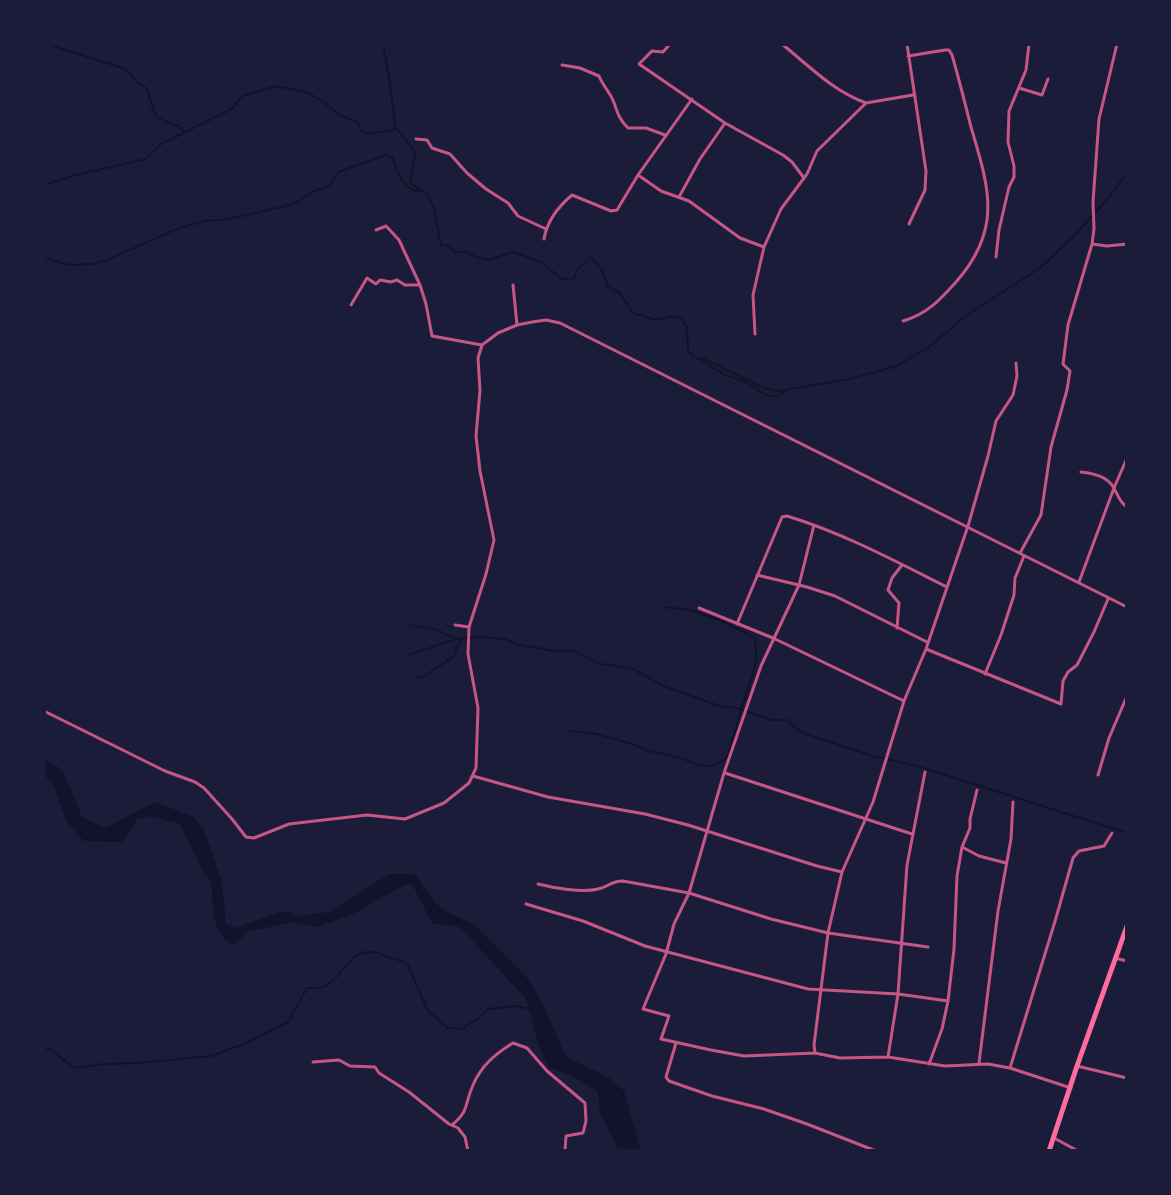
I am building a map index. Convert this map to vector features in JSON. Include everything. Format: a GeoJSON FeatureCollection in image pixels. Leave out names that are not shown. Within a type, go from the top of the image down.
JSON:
{"type":"FeatureCollection","features":[{"type":"Feature","properties":{"kind":"highway"},"geometry":{"type":"LineString","coordinates":[[1049,1151],[1127,926]]}},
{"type":"Feature","properties":{"kind":"street"},"geometry":{"type":"LineString","coordinates":[[670,44],[663,52],[652,51],[639,64],[725,123],[783,155],[804,178]]}},
{"type":"Feature","properties":{"kind":"street"},"geometry":{"type":"LineString","coordinates":[[782,44],[852,98],[866,103],[913,95]]}},
{"type":"Feature","properties":{"kind":"street"},"geometry":{"type":"LineString","coordinates":[[907,44],[926,171],[925,190],[909,224]]}},
{"type":"Feature","properties":{"kind":"street"},"geometry":{"type":"LineString","coordinates":[[996,257],[999,230],[1014,177],[1008,142],[1009,111],[1026,70],[1029,44]]}},
{"type":"Feature","properties":{"kind":"street"},"geometry":{"type":"LineString","coordinates":[[985,674],[1014,595],[1022,554],[1041,515],[1051,447],[1070,371],[1063,364],[1068,325],[1092,244],[1099,119],[1117,44]]}},
{"type":"Feature","properties":{"kind":"street"},"geometry":{"type":"LineString","coordinates":[[903,321],[921,315],[936,304],[971,265],[983,234],[989,205],[982,161],[952,55],[945,50],[908,56]]}},
{"type":"Feature","properties":{"kind":"street"},"geometry":{"type":"LineString","coordinates":[[562,65],[599,76],[620,120],[628,128],[646,128],[665,135]]}},
{"type":"Feature","properties":{"kind":"street"},"geometry":{"type":"LineString","coordinates":[[1019,88],[1042,95],[1048,79]]}},
{"type":"Feature","properties":{"kind":"street"},"geometry":{"type":"LineString","coordinates":[[544,239],[546,229],[562,204],[572,195],[611,211],[617,210],[692,99]]}},
{"type":"Feature","properties":{"kind":"street"},"geometry":{"type":"LineString","coordinates":[[755,334],[753,295],[764,247],[781,209],[811,168],[817,151],[866,103]]}},
{"type":"Feature","properties":{"kind":"street"},"geometry":{"type":"LineString","coordinates":[[679,198],[700,159],[725,123]]}},
{"type":"Feature","properties":{"kind":"street"},"geometry":{"type":"LineString","coordinates":[[416,139],[427,140],[432,148],[450,154],[467,173],[508,203],[518,216],[546,229]]}},
{"type":"Feature","properties":{"kind":"street"},"geometry":{"type":"LineString","coordinates":[[638,175],[661,191],[689,201],[740,238],[764,247]]}},
{"type":"Feature","properties":{"kind":"street"},"geometry":{"type":"LineString","coordinates":[[376,230],[386,226],[403,247],[420,285],[432,336],[482,345]]}},
{"type":"Feature","properties":{"kind":"street"},"geometry":{"type":"LineString","coordinates":[[1092,244],[1127,244]]}},
{"type":"Feature","properties":{"kind":"street"},"geometry":{"type":"LineString","coordinates":[[351,305],[367,278],[376,284],[380,280],[397,280],[405,285],[420,285]]}},
{"type":"Feature","properties":{"kind":"street"},"geometry":{"type":"LineString","coordinates":[[513,285],[517,325]]}},
{"type":"Feature","properties":{"kind":"street"},"geometry":{"type":"LineString","coordinates":[[44,711],[165,771],[195,782],[246,837],[254,838],[289,824],[367,815],[405,819],[444,803],[463,790],[476,768],[478,708],[468,654],[469,627],[494,540],[476,436],[480,390],[478,358],[482,345],[498,333],[517,325],[546,320],[560,323],[1127,607]]}},
{"type":"Feature","properties":{"kind":"street"},"geometry":{"type":"LineString","coordinates":[[815,1053],[828,933],[842,872],[873,802],[904,701],[926,649],[968,526],[996,421],[1013,395],[1016,363]]}},
{"type":"Feature","properties":{"kind":"street"},"geometry":{"type":"LineString","coordinates":[[1079,582],[1127,458]]}},
{"type":"Feature","properties":{"kind":"street"},"geometry":{"type":"LineString","coordinates":[[1081,472],[1109,482],[1120,502],[1127,507]]}},
{"type":"Feature","properties":{"kind":"street"},"geometry":{"type":"LineString","coordinates":[[737,624],[780,518],[787,516],[814,525],[947,587]]}},
{"type":"Feature","properties":{"kind":"street"},"geometry":{"type":"LineString","coordinates":[[814,525],[799,585],[761,666],[724,773],[689,893],[674,924],[667,952],[643,1009],[669,1016],[661,1039],[744,1056],[815,1053],[840,1058],[888,1057],[929,1064],[979,1063],[1010,1068],[1071,1088]]}},
{"type":"Feature","properties":{"kind":"street"},"geometry":{"type":"LineString","coordinates":[[897,628],[899,603],[888,590],[902,565]]}},
{"type":"Feature","properties":{"kind":"street"},"geometry":{"type":"LineString","coordinates":[[757,575],[835,596],[928,643]]}},
{"type":"Feature","properties":{"kind":"street"},"geometry":{"type":"LineString","coordinates":[[926,649],[1061,704],[1063,681],[1077,665],[1108,597]]}},
{"type":"Feature","properties":{"kind":"street"},"geometry":{"type":"LineString","coordinates":[[699,608],[773,638],[904,701]]}},
{"type":"Feature","properties":{"kind":"street"},"geometry":{"type":"LineString","coordinates":[[455,625],[469,627]]}},
{"type":"Feature","properties":{"kind":"street"},"geometry":{"type":"LineString","coordinates":[[1098,775],[1109,738],[1127,696]]}},
{"type":"Feature","properties":{"kind":"street"},"geometry":{"type":"LineString","coordinates":[[888,1057],[898,994],[906,876],[925,772]]}},
{"type":"Feature","properties":{"kind":"street"},"geometry":{"type":"LineString","coordinates":[[724,773],[912,834]]}},
{"type":"Feature","properties":{"kind":"street"},"geometry":{"type":"LineString","coordinates":[[473,776],[548,797],[645,814],[842,872]]}},
{"type":"Feature","properties":{"kind":"street"},"geometry":{"type":"LineString","coordinates":[[929,1064],[948,1001],[957,876],[977,790]]}},
{"type":"Feature","properties":{"kind":"street"},"geometry":{"type":"LineString","coordinates":[[979,1063],[1013,802]]}},
{"type":"Feature","properties":{"kind":"street"},"geometry":{"type":"LineString","coordinates":[[1010,1068],[1073,858],[1079,851],[1104,846],[1112,833]]}},
{"type":"Feature","properties":{"kind":"street"},"geometry":{"type":"LineString","coordinates":[[962,847],[979,856],[1006,863]]}},
{"type":"Feature","properties":{"kind":"street"},"geometry":{"type":"LineString","coordinates":[[538,884],[590,890],[617,881],[689,893],[828,933],[928,947]]}},
{"type":"Feature","properties":{"kind":"street"},"geometry":{"type":"LineString","coordinates":[[526,904],[667,952],[820,991],[898,994],[948,1001]]}},
{"type":"Feature","properties":{"kind":"street"},"geometry":{"type":"LineString","coordinates":[[1115,958],[1127,961]]}},
{"type":"Feature","properties":{"kind":"street"},"geometry":{"type":"LineString","coordinates":[[452,1125],[464,1115],[472,1086],[484,1066],[494,1054],[513,1043],[527,1048],[547,1071],[585,1103],[583,1133],[566,1136],[565,1151]]}},
{"type":"Feature","properties":{"kind":"street"},"geometry":{"type":"LineString","coordinates":[[676,1043],[666,1077],[669,1081],[778,1114],[876,1151]]}},
{"type":"Feature","properties":{"kind":"street"},"geometry":{"type":"LineString","coordinates":[[313,1062],[339,1060],[350,1066],[375,1067],[379,1073],[458,1128],[465,1137],[468,1151]]}},
{"type":"Feature","properties":{"kind":"street"},"geometry":{"type":"LineString","coordinates":[[1077,1066],[1127,1078]]}},
{"type":"Feature","properties":{"kind":"street"},"geometry":{"type":"LineString","coordinates":[[1054,1138],[1078,1151]]}},
{"type":"Feature","properties":{"kind":"shaded area"},"geometry":{"type":"Polygon","coordinates":[[[44,759],[63,770],[82,817],[106,828],[155,802],[194,817],[204,830],[222,883],[226,924],[235,928],[289,911],[299,916],[330,912],[389,874],[415,874],[435,903],[450,914],[474,924],[528,979],[542,1002],[566,1057],[608,1077],[624,1091],[641,1151],[619,1151],[600,1113],[598,1092],[574,1077],[549,1067],[539,1045],[526,999],[460,927],[432,923],[412,884],[406,884],[351,915],[317,927],[293,922],[246,932],[236,945],[217,928],[211,880],[204,874],[180,824],[151,816],[137,819],[122,842],[84,841],[67,823],[53,783],[44,779],[44,759]]]}},
{"type":"Feature","properties":{"kind":"waterway"},"geometry":{"type":"LineString","coordinates":[[47,44],[126,69],[147,89],[155,115],[185,132]]}},
{"type":"Feature","properties":{"kind":"waterway"},"geometry":{"type":"LineString","coordinates":[[383,44],[395,126],[415,152],[410,183],[428,194],[441,245],[455,252],[467,252],[489,260],[513,252],[541,262],[562,279],[568,280],[574,279],[577,270],[590,257],[602,269],[607,286],[620,293],[633,313],[656,320],[672,316],[681,318],[687,328],[688,351],[694,357],[764,388],[778,391],[849,379],[897,366],[929,347],[967,315],[1040,268],[1106,201],[1127,173]]}},
{"type":"Feature","properties":{"kind":"waterway"},"geometry":{"type":"LineString","coordinates":[[44,185],[146,159],[161,144],[232,109],[242,96],[276,86],[309,93],[339,115],[358,123],[362,132],[370,134],[397,129]]}},
{"type":"Feature","properties":{"kind":"waterway"},"geometry":{"type":"LineString","coordinates":[[44,258],[70,265],[92,264],[179,228],[294,204],[329,185],[338,172],[386,155],[392,157],[406,185],[422,191]]}},
{"type":"Feature","properties":{"kind":"waterway"},"geometry":{"type":"LineString","coordinates":[[697,358],[767,396],[786,391]]}},
{"type":"Feature","properties":{"kind":"waterway"},"geometry":{"type":"LineString","coordinates":[[570,731],[596,734],[699,765],[712,766],[726,759],[755,665],[754,637],[691,610],[664,607]]}},
{"type":"Feature","properties":{"kind":"waterway"},"geometry":{"type":"LineString","coordinates":[[410,625],[437,630],[455,638]]}},
{"type":"Feature","properties":{"kind":"waterway"},"geometry":{"type":"LineString","coordinates":[[409,655],[456,639],[478,637],[505,639],[515,644],[560,652],[572,650],[600,664],[631,668],[664,686],[719,706],[737,708],[772,720],[788,720],[806,734],[1127,833]]}},
{"type":"Feature","properties":{"kind":"waterway"},"geometry":{"type":"LineString","coordinates":[[416,678],[423,677],[453,657],[461,639]]}},
{"type":"Feature","properties":{"kind":"waterway"},"geometry":{"type":"LineString","coordinates":[[44,1051],[50,1049],[74,1068],[211,1056],[288,1022],[307,988],[320,988],[328,984],[353,959],[368,952],[380,953],[408,965],[428,1011],[448,1028],[461,1029],[488,1009],[516,1006],[531,1009]]}}]}
